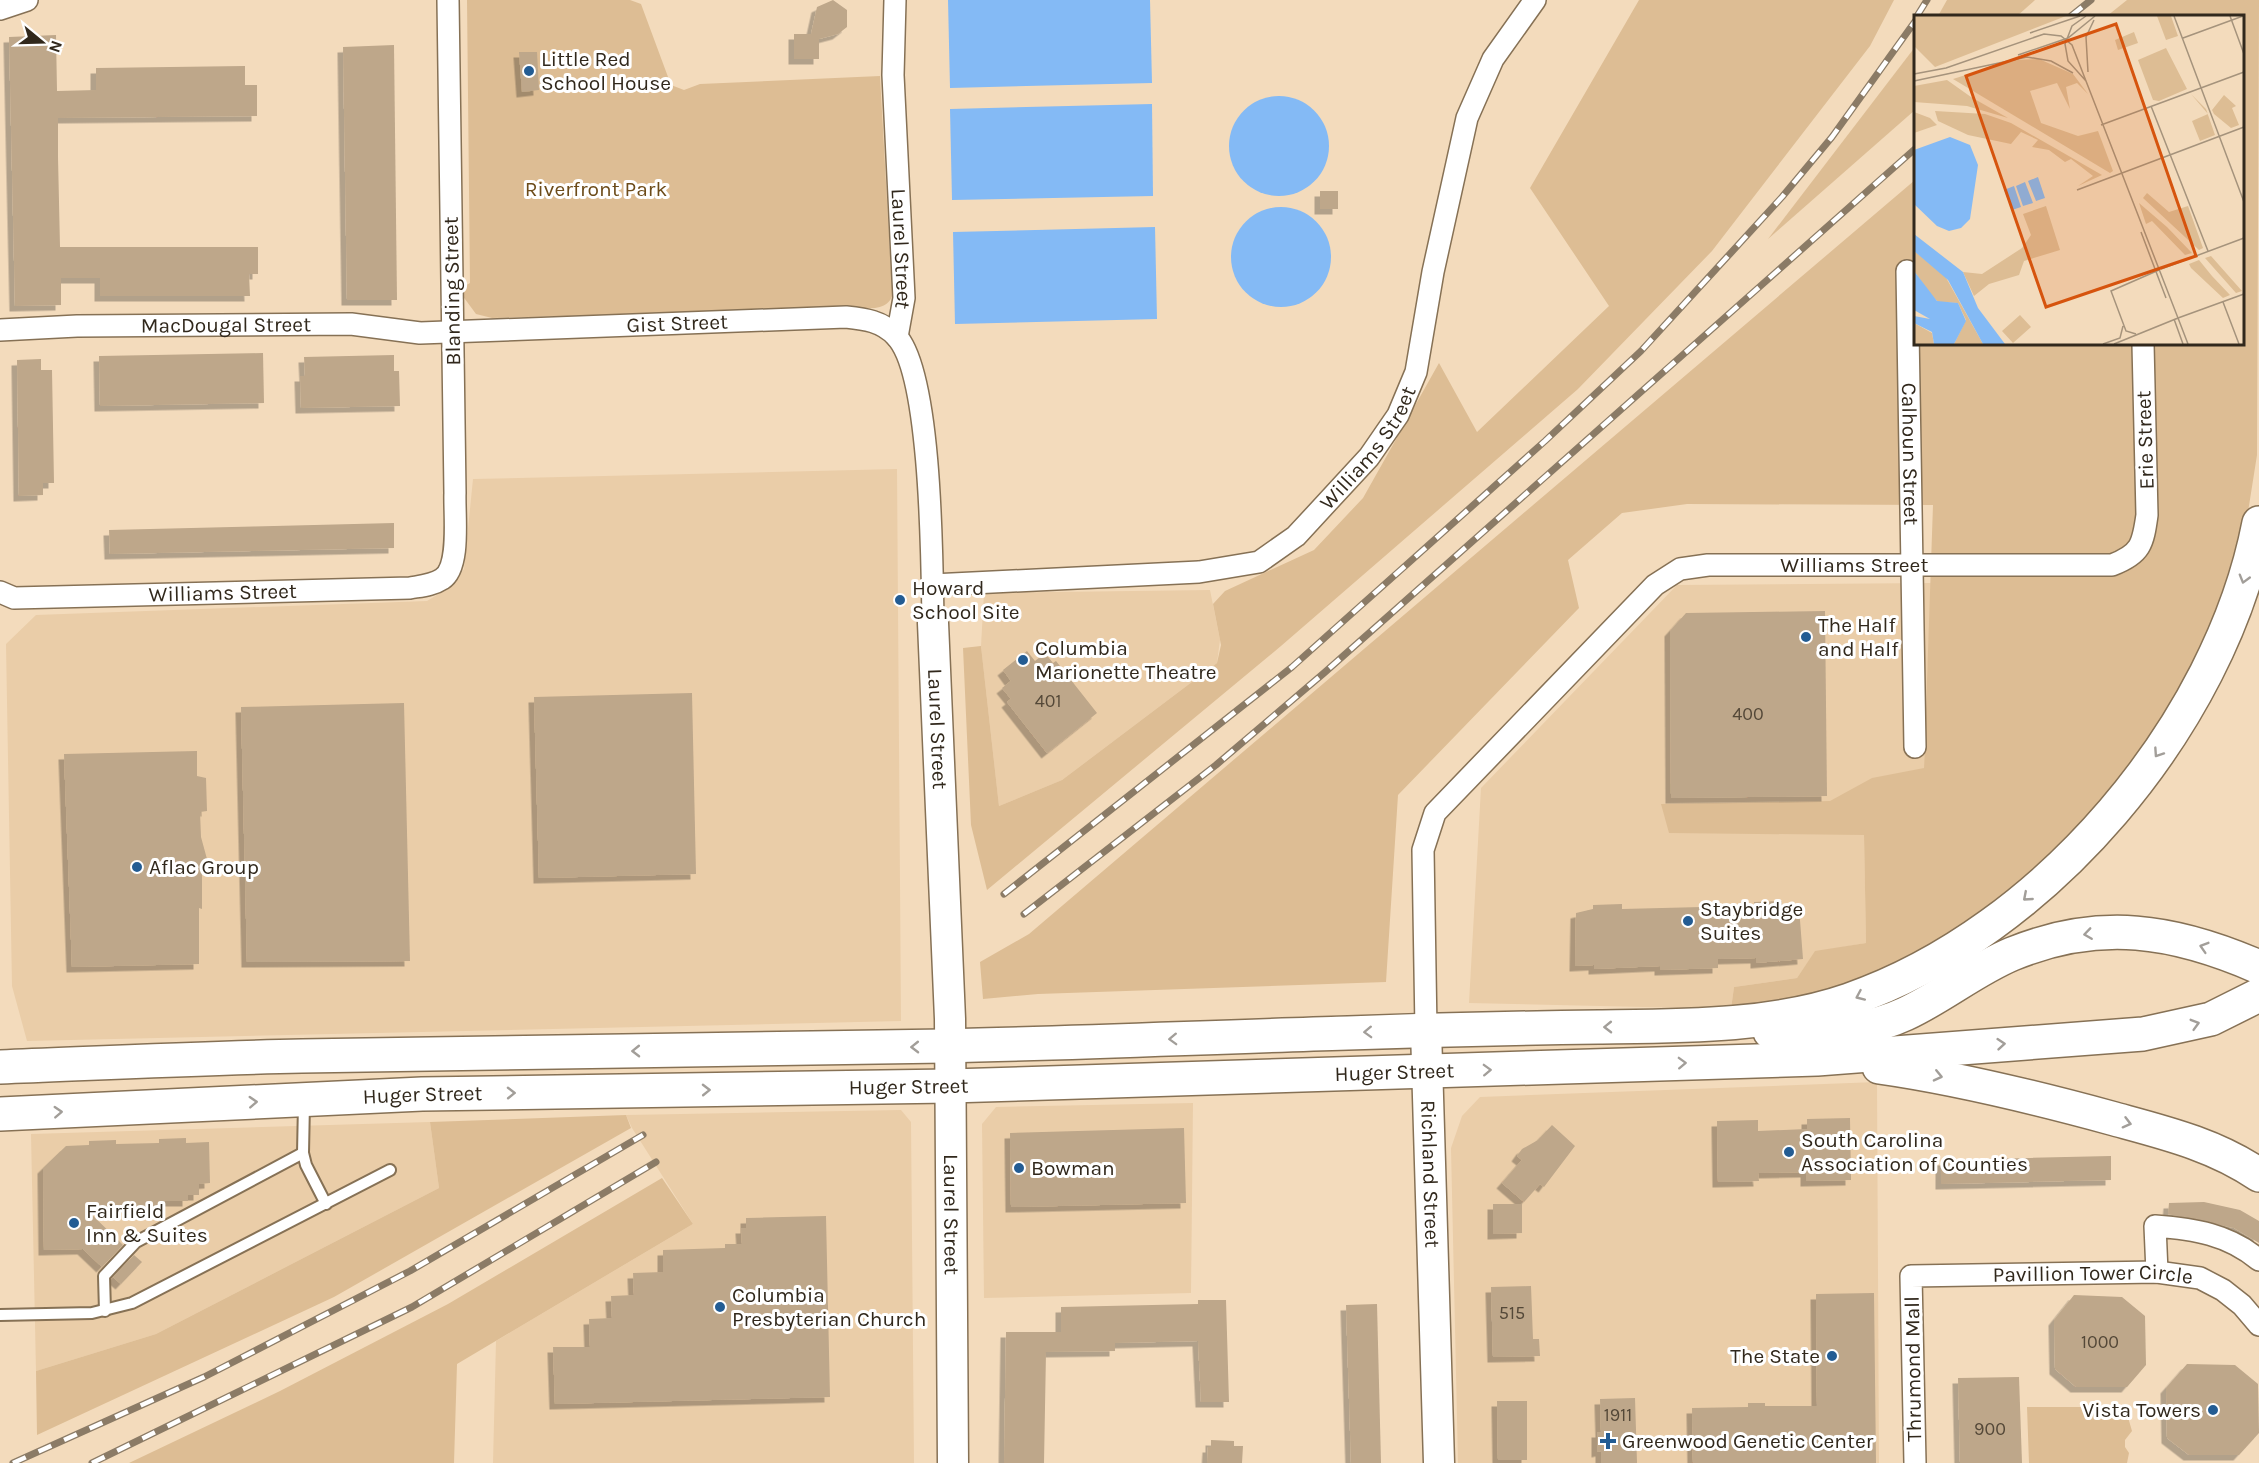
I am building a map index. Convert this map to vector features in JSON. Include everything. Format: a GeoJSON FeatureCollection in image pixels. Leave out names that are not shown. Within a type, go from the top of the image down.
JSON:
{"type":"FeatureCollection","features":[{"type":"Feature","properties":{"kind":"highway"},"geometry":{"type":"LineString","coordinates":[[1709,1025],[1805,1012],[1850,1000],[1949,952],[2025,898],[2109,815],[2133,786],[2177,724],[2226,632],[2243,584],[2259,523]]}},
{"type":"Feature","properties":{"kind":"highway"},"geometry":{"type":"LineString","coordinates":[[1709,1025],[1785,1033],[1818,1033],[1858,1027],[1904,1015],[2011,955],[2075,936],[2117,930],[2146,933],[2212,949],[2259,967]]}},
{"type":"Feature","properties":{"kind":"highway"},"geometry":{"type":"LineString","coordinates":[[1817,1059],[2143,1034],[2211,1019],[2259,995]]}},
{"type":"Feature","properties":{"kind":"highway","name":"Huger Street"},"geometry":{"type":"LineString","coordinates":[[0,1067],[299,1056],[950,1046],[1426,1030],[1709,1025]]}},
{"type":"Feature","properties":{"kind":"highway"},"geometry":{"type":"LineString","coordinates":[[1817,1059],[1928,1074],[2071,1107],[2188,1140],[2241,1162],[2259,1175]]}},
{"type":"Feature","properties":{"kind":"highway","name":"Huger Street"},"geometry":{"type":"LineString","coordinates":[[0,1114],[422,1094],[950,1086],[1817,1059]]}},
{"type":"Feature","properties":{"kind":"street"},"geometry":{"type":"LineString","coordinates":[[0,9],[27,0]]}},
{"type":"Feature","properties":{"kind":"street","name":"Blanding Street"},"geometry":{"type":"LineString","coordinates":[[443,579],[454,559],[447,0]]}},
{"type":"Feature","properties":{"kind":"street","name":"Laurel Street"},"geometry":{"type":"LineString","coordinates":[[895,0],[893,75],[904,298],[897,337],[912,368],[919,396],[927,478],[932,585],[950,1046],[953,1463]]}},
{"type":"Feature","properties":{"kind":"street","name":"Williams Street"},"geometry":{"type":"LineString","coordinates":[[932,585],[1199,572],[1259,562],[1296,536],[1369,457],[1398,415],[1416,372],[1433,272],[1467,118],[1493,60],[1535,0]]}},
{"type":"Feature","properties":{"kind":"street","name":"Calhoun Street"},"geometry":{"type":"LineString","coordinates":[[1907,271],[1915,747]]}},
{"type":"Feature","properties":{"kind":"street","name":"Gist Street"},"geometry":{"type":"LineString","coordinates":[[452,331],[846,317],[881,323],[897,337]]}},
{"type":"Feature","properties":{"kind":"street","name":"MacDougal Street"},"geometry":{"type":"LineString","coordinates":[[0,330],[77,326],[351,324],[420,333],[452,331]]}},
{"type":"Feature","properties":{"kind":"street","name":"Erie Street"},"geometry":{"type":"LineString","coordinates":[[2143,345],[2147,515],[2144,536]]}},
{"type":"Feature","properties":{"kind":"street","name":"Williams Street"},"geometry":{"type":"LineString","coordinates":[[1435,813],[1655,585],[1680,569],[1708,564],[2112,565],[2137,552],[2144,536]]}},
{"type":"Feature","properties":{"kind":"street","name":"Williams Street"},"geometry":{"type":"LineString","coordinates":[[0,592],[14,598],[401,588],[431,584],[443,579]]}},
{"type":"Feature","properties":{"kind":"street","name":"Richland Street"},"geometry":{"type":"LineString","coordinates":[[1435,813],[1424,850],[1426,1030],[1439,1463]]}},
{"type":"Feature","properties":{"kind":"street"},"geometry":{"type":"LineString","coordinates":[[2157,1272],[2155,1226],[2200,1230],[2242,1245],[2259,1260]]}},
{"type":"Feature","properties":{"kind":"street","name":"Pavillion Tower Circle"},"geometry":{"type":"LineString","coordinates":[[1911,1276],[2157,1272],[2200,1278],[2223,1290],[2242,1305],[2259,1325]]}},
{"type":"Feature","properties":{"kind":"street","name":"Thrumond Mall"},"geometry":{"type":"LineString","coordinates":[[1911,1276],[1915,1463]]}},
{"type":"Feature","properties":{"kind":"lane"},"geometry":{"type":"LineString","coordinates":[[304,1099],[303,1153],[306,1165],[326,1204]]}},
{"type":"Feature","properties":{"kind":"lane"},"geometry":{"type":"LineString","coordinates":[[105,1311],[104,1276],[132,1245],[303,1153]]}},
{"type":"Feature","properties":{"kind":"lane"},"geometry":{"type":"LineString","coordinates":[[0,1315],[105,1311],[153,1294],[390,1170]]}},
{"type":"Feature","properties":{"kind":"shaded area"},"geometry":{"type":"Polygon","coordinates":[[[897,469],[901,1021],[27,1041],[12,986],[6,644],[36,615],[427,601],[450,587],[464,569],[473,479],[897,469]]]}},
{"type":"Feature","properties":{"kind":"shaded area"},"geometry":{"type":"Polygon","coordinates":[[[1931,583],[1924,768],[1864,835],[1866,943],[1815,952],[1797,978],[1734,987],[1731,1009],[1469,1003],[1481,788],[1677,585],[1931,583]]]}},
{"type":"Feature","properties":{"kind":"shaded area"},"geometry":{"type":"Polygon","coordinates":[[[1210,590],[1220,640],[1217,663],[1062,780],[999,806],[981,646],[984,593],[1210,590]]]}},
{"type":"Feature","properties":{"kind":"shaded area"},"geometry":{"type":"Polygon","coordinates":[[[1877,1082],[1879,1463],[1458,1463],[1451,1148],[1462,1116],[1480,1097],[1877,1082]]]}},
{"type":"Feature","properties":{"kind":"shaded area"},"geometry":{"type":"Polygon","coordinates":[[[1193,1103],[1191,1293],[984,1298],[982,1124],[996,1107],[1193,1103]]]}},
{"type":"Feature","properties":{"kind":"shaded area"},"geometry":{"type":"Polygon","coordinates":[[[901,1110],[911,1122],[914,1463],[493,1463],[496,1341],[693,1224],[626,1115],[901,1110]]]}},
{"type":"Feature","properties":{"kind":"shaded area"},"geometry":{"type":"Polygon","coordinates":[[[430,1122],[439,1188],[156,1334],[36,1371],[31,1134],[430,1122]]]}},
{"type":"Feature","properties":{"kind":"green space","name":"Riverfront Park"},"geometry":{"type":"Polygon","coordinates":[[[467,0],[630,0],[641,4],[671,85],[684,90],[700,84],[880,76],[893,284],[890,300],[887,304],[875,308],[492,318],[476,314],[462,295],[463,287],[470,283],[467,0]]]}},
{"type":"Feature","properties":{"kind":"green space"},"geometry":{"type":"Polygon","coordinates":[[[1639,0],[1894,0],[1870,46],[1712,251],[1578,389],[1281,646],[987,890],[971,825],[963,648],[981,646],[999,806],[1062,780],[1217,663],[1221,645],[1213,604],[1225,591],[1314,550],[1363,498],[1439,363],[1477,432],[1609,306],[1530,188],[1639,0]]]}},
{"type":"Feature","properties":{"kind":"green space"},"geometry":{"type":"Polygon","coordinates":[[[1947,0],[2035,0],[2018,15],[1939,15],[1947,0]]]}},
{"type":"Feature","properties":{"kind":"green space"},"geometry":{"type":"Polygon","coordinates":[[[2127,0],[2259,0],[2257,455],[2245,531],[2219,614],[2186,683],[2145,749],[2076,829],[2015,890],[1957,934],[1838,994],[1731,1009],[1734,987],[1797,978],[1815,951],[1866,943],[1864,835],[1669,833],[1661,804],[1830,801],[1872,778],[1924,768],[1933,505],[1687,504],[1622,513],[1568,560],[1579,608],[1398,795],[1386,982],[1038,994],[983,999],[980,962],[1029,934],[1914,181],[1914,345],[2244,345],[2244,15],[2108,15],[2127,0]]]}},
{"type":"Feature","properties":{"kind":"green space"},"geometry":{"type":"Polygon","coordinates":[[[1914,48],[1914,111],[1768,239],[1914,48]]]}},
{"type":"Feature","properties":{"kind":"green space"},"geometry":{"type":"Polygon","coordinates":[[[626,1115],[631,1128],[334,1297],[37,1435],[36,1371],[156,1334],[439,1188],[430,1122],[626,1115]]]}},
{"type":"Feature","properties":{"kind":"green space"},"geometry":{"type":"Polygon","coordinates":[[[662,1178],[693,1224],[457,1364],[454,1463],[129,1463],[280,1391],[448,1304],[662,1178]]]}},
{"type":"Feature","properties":{"kind":"green space"},"geometry":{"type":"Polygon","coordinates":[[[2027,1407],[2125,1407],[2132,1431],[2125,1440],[2125,1447],[2129,1453],[2127,1463],[2029,1463],[2027,1407]]]}},
{"type":"Feature","properties":{"kind":"water"},"geometry":{"type":"Polygon","coordinates":[[[948,0],[1150,0],[1152,83],[950,88],[948,0]]]}},
{"type":"Feature","properties":{"kind":"water"},"geometry":{"type":"Polygon","coordinates":[[[1279,96],[1298,100],[1315,110],[1325,127],[1329,146],[1325,165],[1315,182],[1298,192],[1279,196],[1260,192],[1243,182],[1233,165],[1229,146],[1233,127],[1243,110],[1260,100],[1279,96]]]}},
{"type":"Feature","properties":{"kind":"water"},"geometry":{"type":"Polygon","coordinates":[[[1152,104],[1153,196],[952,200],[950,109],[1152,104]]]}},
{"type":"Feature","properties":{"kind":"water"},"geometry":{"type":"Polygon","coordinates":[[[1281,207],[1300,211],[1317,221],[1327,238],[1331,257],[1327,276],[1317,293],[1300,303],[1281,307],[1262,303],[1245,293],[1235,276],[1231,257],[1235,238],[1245,221],[1262,211],[1281,207]]]}},
{"type":"Feature","properties":{"kind":"water"},"geometry":{"type":"Polygon","coordinates":[[[1155,227],[1157,319],[955,324],[953,232],[1155,227]]]}},
{"type":"Feature","properties":{"kind":"building"},"geometry":{"type":"Polygon","coordinates":[[[833,0],[847,10],[847,27],[838,34],[819,39],[819,59],[794,59],[794,34],[811,34],[817,7],[833,0]]]}},
{"type":"Feature","properties":{"kind":"building"},"geometry":{"type":"Polygon","coordinates":[[[56,35],[57,91],[96,90],[96,68],[245,66],[245,85],[257,85],[257,116],[58,118],[58,157],[60,247],[258,247],[258,274],[249,274],[250,296],[100,296],[100,278],[61,278],[61,305],[15,306],[9,37],[56,35]]]}},
{"type":"Feature","properties":{"kind":"building"},"geometry":{"type":"Polygon","coordinates":[[[394,45],[397,300],[347,300],[343,47],[394,45]]]}},
{"type":"Feature","properties":{"kind":"building","name":"Little Red School House"},"geometry":{"type":"Polygon","coordinates":[[[519,52],[537,52],[539,90],[522,92],[519,52]]]}},
{"type":"Feature","properties":{"kind":"building"},"geometry":{"type":"Polygon","coordinates":[[[1320,191],[1338,191],[1338,209],[1320,209],[1320,191]]]}},
{"type":"Feature","properties":{"kind":"building"},"geometry":{"type":"Polygon","coordinates":[[[263,353],[264,403],[100,406],[99,356],[263,353]]]}},
{"type":"Feature","properties":{"kind":"building"},"geometry":{"type":"Polygon","coordinates":[[[394,355],[394,371],[399,371],[400,406],[301,408],[300,376],[305,376],[304,357],[394,355]]]}},
{"type":"Feature","properties":{"kind":"building"},"geometry":{"type":"Polygon","coordinates":[[[41,359],[41,370],[52,370],[54,483],[43,483],[43,495],[19,496],[17,360],[41,359]]]}},
{"type":"Feature","properties":{"kind":"building"},"geometry":{"type":"Polygon","coordinates":[[[394,523],[394,548],[110,554],[109,530],[394,523]]]}},
{"type":"Feature","properties":{"kind":"building"},"geometry":{"type":"Polygon","coordinates":[[[1825,611],[1827,796],[1671,798],[1670,631],[1686,613],[1825,611]]]}},
{"type":"Feature","properties":{"kind":"building"},"geometry":{"type":"Polygon","coordinates":[[[1027,651],[1035,661],[1045,653],[1053,663],[1056,661],[1097,713],[1047,753],[1007,702],[1011,699],[1002,688],[1011,681],[1003,670],[1027,651]]]}},
{"type":"Feature","properties":{"kind":"building"},"geometry":{"type":"Polygon","coordinates":[[[692,693],[696,874],[539,878],[534,697],[692,693]]]}},
{"type":"Feature","properties":{"kind":"building"},"geometry":{"type":"Polygon","coordinates":[[[404,703],[410,961],[247,962],[241,707],[404,703]]]}},
{"type":"Feature","properties":{"kind":"building","name":"Aflac Group"},"geometry":{"type":"Polygon","coordinates":[[[197,751],[197,776],[206,778],[207,811],[200,812],[201,837],[207,859],[202,875],[202,909],[199,908],[199,964],[72,967],[64,754],[197,751]]]}},
{"type":"Feature","properties":{"kind":"building"},"geometry":{"type":"Polygon","coordinates":[[[1782,901],[1782,904],[1790,904],[1790,908],[1799,907],[1803,959],[1756,963],[1756,958],[1718,959],[1718,968],[1660,970],[1660,966],[1594,969],[1594,965],[1575,966],[1576,913],[1593,909],[1593,905],[1622,904],[1622,909],[1754,906],[1754,902],[1782,901]]]}},
{"type":"Feature","properties":{"kind":"building"},"geometry":{"type":"Polygon","coordinates":[[[1850,1118],[1851,1180],[1806,1181],[1806,1172],[1758,1173],[1759,1181],[1718,1182],[1717,1121],[1758,1120],[1758,1131],[1807,1129],[1807,1119],[1850,1118]]]}},
{"type":"Feature","properties":{"kind":"building"},"geometry":{"type":"Polygon","coordinates":[[[1552,1125],[1575,1146],[1544,1187],[1540,1184],[1524,1202],[1502,1183],[1522,1160],[1517,1156],[1522,1149],[1538,1140],[1552,1125]]]}},
{"type":"Feature","properties":{"kind":"building"},"geometry":{"type":"Polygon","coordinates":[[[1184,1128],[1186,1203],[1011,1207],[1010,1133],[1184,1128]]]}},
{"type":"Feature","properties":{"kind":"building","name":"Fairfield Inn & Suites"},"geometry":{"type":"Polygon","coordinates":[[[186,1138],[186,1143],[209,1142],[210,1183],[199,1184],[199,1195],[188,1195],[188,1201],[165,1201],[165,1206],[85,1208],[123,1245],[102,1267],[83,1249],[44,1250],[43,1168],[66,1146],[89,1145],[89,1141],[116,1140],[116,1144],[159,1143],[159,1139],[186,1138]]]}},
{"type":"Feature","properties":{"kind":"building"},"geometry":{"type":"Polygon","coordinates":[[[2111,1156],[2111,1180],[1941,1184],[1941,1160],[2111,1156]]]}},
{"type":"Feature","properties":{"kind":"building"},"geometry":{"type":"Polygon","coordinates":[[[2204,1202],[2240,1210],[2259,1221],[2259,1243],[2234,1228],[2168,1214],[2169,1203],[2204,1202]]]}},
{"type":"Feature","properties":{"kind":"building"},"geometry":{"type":"Polygon","coordinates":[[[1493,1204],[1522,1204],[1522,1233],[1493,1234],[1493,1204]]]}},
{"type":"Feature","properties":{"kind":"building","name":"Columbia Presbyterian Church"},"geometry":{"type":"Polygon","coordinates":[[[826,1216],[830,1397],[555,1404],[553,1347],[590,1347],[589,1319],[612,1318],[611,1296],[634,1295],[633,1273],[663,1272],[663,1250],[725,1248],[725,1244],[742,1244],[741,1228],[746,1228],[746,1218],[826,1216]]]}},
{"type":"Feature","properties":{"kind":"building"},"geometry":{"type":"Polygon","coordinates":[[[134,1255],[142,1262],[121,1284],[113,1277],[134,1255]]]}},
{"type":"Feature","properties":{"kind":"building"},"geometry":{"type":"Polygon","coordinates":[[[1531,1286],[1533,1339],[1539,1339],[1540,1356],[1493,1357],[1491,1287],[1531,1286]]]}},
{"type":"Feature","properties":{"kind":"building"},"geometry":{"type":"Polygon","coordinates":[[[1874,1293],[1876,1463],[1693,1463],[1692,1408],[1748,1407],[1748,1403],[1765,1403],[1765,1406],[1817,1406],[1816,1294],[1874,1293]]]}},
{"type":"Feature","properties":{"kind":"building","name":"Vista Towers"},"geometry":{"type":"Polygon","coordinates":[[[2074,1295],[2122,1297],[2145,1316],[2146,1365],[2127,1387],[2076,1387],[2055,1369],[2054,1320],[2074,1295]]]}},
{"type":"Feature","properties":{"kind":"building"},"geometry":{"type":"Polygon","coordinates":[[[1198,1300],[1226,1300],[1229,1402],[1201,1402],[1198,1341],[1115,1343],[1115,1351],[1046,1352],[1044,1463],[1004,1463],[1006,1332],[1061,1332],[1061,1307],[1198,1304],[1198,1300]]]}},
{"type":"Feature","properties":{"kind":"building"},"geometry":{"type":"Polygon","coordinates":[[[1377,1304],[1381,1463],[1351,1463],[1346,1305],[1377,1304]]]}},
{"type":"Feature","properties":{"kind":"building","name":"Vista Towers"},"geometry":{"type":"Polygon","coordinates":[[[2187,1364],[2235,1365],[2258,1384],[2259,1433],[2239,1455],[2189,1455],[2167,1438],[2166,1388],[2187,1364]]]}},
{"type":"Feature","properties":{"kind":"building"},"geometry":{"type":"Polygon","coordinates":[[[2019,1377],[2022,1463],[1960,1463],[1958,1378],[2019,1377]]]}},
{"type":"Feature","properties":{"kind":"building"},"geometry":{"type":"Polygon","coordinates":[[[1635,1398],[1637,1463],[1601,1463],[1601,1451],[1597,1452],[1597,1432],[1601,1432],[1600,1399],[1635,1398]]]}},
{"type":"Feature","properties":{"kind":"building"},"geometry":{"type":"Polygon","coordinates":[[[1497,1401],[1527,1401],[1527,1460],[1498,1460],[1497,1401]]]}},
{"type":"Feature","properties":{"kind":"building"},"geometry":{"type":"Polygon","coordinates":[[[1211,1440],[1234,1441],[1234,1446],[1243,1446],[1242,1463],[1207,1463],[1211,1440]]]}},
{"type":"Feature","properties":{"kind":"railway"},"geometry":{"type":"LineString","coordinates":[[1918,15],[1927,0]]}},
{"type":"Feature","properties":{"kind":"railway"},"geometry":{"type":"LineString","coordinates":[[2072,15],[2091,0]]}},
{"type":"Feature","properties":{"kind":"railway"},"geometry":{"type":"LineString","coordinates":[[1004,894],[1292,667],[1545,441],[1641,351],[1782,197],[1832,137],[1914,23]]}},
{"type":"Feature","properties":{"kind":"railway"},"geometry":{"type":"LineString","coordinates":[[1024,914],[1216,765],[1324,673],[1914,150]]}},
{"type":"Feature","properties":{"kind":"railway"},"geometry":{"type":"LineString","coordinates":[[13,1463],[204,1377],[410,1271],[643,1135]]}},
{"type":"Feature","properties":{"kind":"railway"},"geometry":{"type":"LineString","coordinates":[[92,1463],[412,1307],[656,1162]]}},
{"type":"Feature","properties":{"kind":"place","name":"Little Red School House"},"geometry":{"type":"Point","coordinates":[529,71]}},
{"type":"Feature","properties":{"kind":"place","name":"Howard School Site"},"geometry":{"type":"Point","coordinates":[900,600]}},
{"type":"Feature","properties":{"kind":"place","name":"The Half and Half"},"geometry":{"type":"Point","coordinates":[1806,637]}},
{"type":"Feature","properties":{"kind":"place","name":"Columbia Marionette Theatre"},"geometry":{"type":"Point","coordinates":[1023,660]}},
{"type":"Feature","properties":{"kind":"place","name":"Aflac Group"},"geometry":{"type":"Point","coordinates":[137,867]}},
{"type":"Feature","properties":{"kind":"place","name":"Staybridge Suites"},"geometry":{"type":"Point","coordinates":[1688,921]}},
{"type":"Feature","properties":{"kind":"place","name":"South Carolina Association of Counties"},"geometry":{"type":"Point","coordinates":[1789,1152]}},
{"type":"Feature","properties":{"kind":"place","name":"Bowman"},"geometry":{"type":"Point","coordinates":[1019,1168]}},
{"type":"Feature","properties":{"kind":"place","name":"Fairfield Inn & Suites"},"geometry":{"type":"Point","coordinates":[74,1223]}},
{"type":"Feature","properties":{"kind":"place","name":"Columbia Presbyterian Church"},"geometry":{"type":"Point","coordinates":[720,1307]}},
{"type":"Feature","properties":{"kind":"place","name":"The State"},"geometry":{"type":"Point","coordinates":[1832,1356]}},
{"type":"Feature","properties":{"kind":"place","name":"Vista Towers"},"geometry":{"type":"Point","coordinates":[2213,1410]}},
{"type":"Feature","properties":{"kind":"place","name":"Greenwood Genetic Center"},"geometry":{"type":"Point","coordinates":[1608,1441]}}]}
